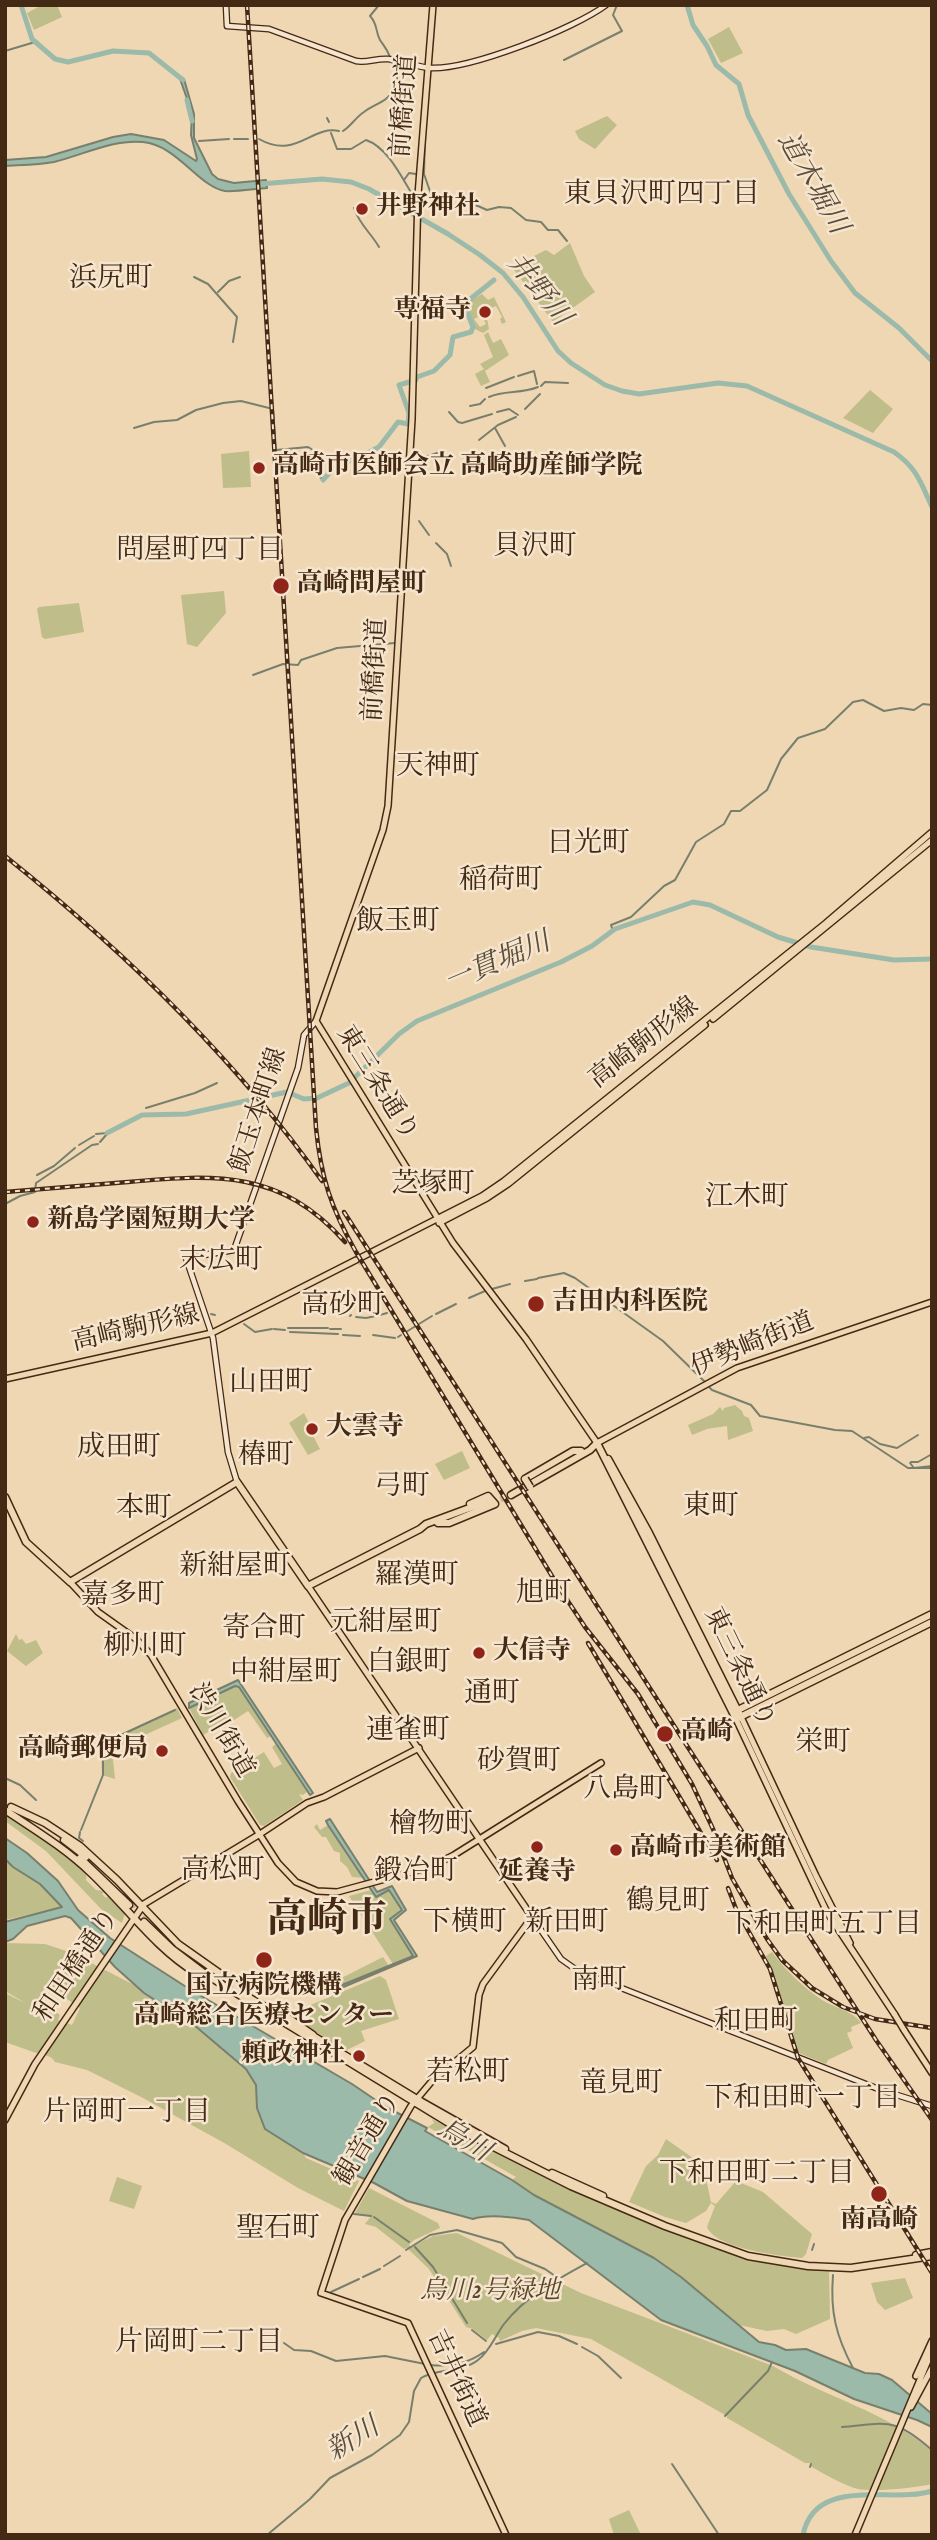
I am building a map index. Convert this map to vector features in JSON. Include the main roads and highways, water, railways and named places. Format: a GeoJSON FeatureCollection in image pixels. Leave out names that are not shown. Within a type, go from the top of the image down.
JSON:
{"type":"FeatureCollection","features":[{"type":"Feature","properties":{"kind":"highway","name":"伊勢崎街道"},"geometry":{"type":"LineString","coordinates":[[510,1493],[597,1443]]}},
{"type":"Feature","properties":{"kind":"highway","name":"東三条通り"},"geometry":{"type":"LineString","coordinates":[[597,1443],[614,1468],[737,1715]]}},
{"type":"Feature","properties":{"kind":"highway"},"geometry":{"type":"LineString","coordinates":[[573,1451],[582,1452],[580,1459],[530,1487],[525,1479],[573,1451]]}},
{"type":"Feature","properties":{"kind":"highway"},"geometry":{"type":"LineString","coordinates":[[70,1582],[237,1482],[308,1586],[420,1529],[492,1501]]}},
{"type":"Feature","properties":{"kind":"highway"},"geometry":{"type":"LineString","coordinates":[[487,1496],[492,1497],[495,1502],[491,1507],[449,1523],[438,1521],[443,1514],[487,1496]]}},
{"type":"Feature","properties":{"kind":"highway","name":"渋川街道"},"geometry":{"type":"LineString","coordinates":[[5,1497],[26,1542],[70,1582]]}},
{"type":"Feature","properties":{"kind":"highway"},"geometry":{"type":"LineString","coordinates":[[737,1715],[932,1614]]}},
{"type":"Feature","properties":{"kind":"highway"},"geometry":{"type":"LineString","coordinates":[[737,1715],[932,1622]]}},
{"type":"Feature","properties":{"kind":"highway"},"geometry":{"type":"LineString","coordinates":[[7,1808],[41,1825],[78,1851],[131,1903]]}},
{"type":"Feature","properties":{"kind":"highway"},"geometry":{"type":"LineString","coordinates":[[7,1808],[44,1823],[80,1846],[193,1957],[414,2103],[533,2164],[616,2201],[750,2253],[790,2260],[846,2264],[932,2254]]}},
{"type":"Feature","properties":{"kind":"highway"},"geometry":{"type":"LineString","coordinates":[[7,1808],[78,1861],[166,1951],[190,1969],[414,2103],[488,2145],[571,2186],[735,2253],[774,2262],[829,2268],[856,2267],[932,2254]]}},
{"type":"Feature","properties":{"kind":"highway"},"geometry":{"type":"LineString","coordinates":[[235,1994],[182,1957],[146,1920],[196,1963],[320,2040]]}},
{"type":"Feature","properties":{"kind":"highway"},"geometry":{"type":"LineString","coordinates":[[463,2126],[511,2149]]}},
{"type":"Feature","properties":{"kind":"main road"},"geometry":{"type":"LineString","coordinates":[[226,5],[228,26],[270,29],[356,61],[388,59],[428,68],[463,63],[546,37],[570,27],[606,5]]}},
{"type":"Feature","properties":{"kind":"main road","name":"前橋街道"},"geometry":{"type":"LineString","coordinates":[[316,1021],[381,834],[387,809],[413,381],[418,210],[433,5]]}},
{"type":"Feature","properties":{"kind":"main road","name":"高崎駒形線"},"geometry":{"type":"LineString","coordinates":[[5,1380],[212,1334],[487,1198],[508,1184],[799,948],[932,832]]}},
{"type":"Feature","properties":{"kind":"main road","name":"高崎駒形線"},"geometry":{"type":"LineString","coordinates":[[805,942],[932,840]]}},
{"type":"Feature","properties":{"kind":"main road","name":"東三条通り"},"geometry":{"type":"LineString","coordinates":[[316,1021],[464,1259],[526,1339],[597,1443]]}},
{"type":"Feature","properties":{"kind":"main road","name":"飯玉本町線"},"geometry":{"type":"LineString","coordinates":[[212,1334],[186,1258],[234,1250],[301,1059],[304,1035],[316,1021]]}},
{"type":"Feature","properties":{"kind":"main road","name":"伊勢崎街道"},"geometry":{"type":"LineString","coordinates":[[597,1443],[749,1363],[932,1302]]}},
{"type":"Feature","properties":{"kind":"main road"},"geometry":{"type":"LineString","coordinates":[[212,1334],[228,1452],[237,1482]]}},
{"type":"Feature","properties":{"kind":"main road","name":"渋川街道"},"geometry":{"type":"LineString","coordinates":[[70,1582],[97,1612],[136,1639],[151,1654],[284,1871],[305,1887],[337,1892],[430,1867],[601,1763]]}},
{"type":"Feature","properties":{"kind":"main road"},"geometry":{"type":"LineString","coordinates":[[308,1586],[561,1959],[578,1971],[846,2076],[932,2106]]}},
{"type":"Feature","properties":{"kind":"main road","name":"東三条通り"},"geometry":{"type":"LineString","coordinates":[[737,1715],[824,1905],[842,1937],[932,2073]]}},
{"type":"Feature","properties":{"kind":"main road"},"geometry":{"type":"LineString","coordinates":[[141,1906],[260,1834],[307,1802],[419,1748]]}},
{"type":"Feature","properties":{"kind":"main road","name":"和田橋通り"},"geometry":{"type":"LineString","coordinates":[[5,2120],[34,2066],[141,1906]]}},
{"type":"Feature","properties":{"kind":"main road","name":"観音通り"},"geometry":{"type":"LineString","coordinates":[[321,2293],[347,2216],[414,2103],[432,2081],[473,2047],[479,1995],[483,1984],[532,1917]]}},
{"type":"Feature","properties":{"kind":"main road","name":"吉井街道"},"geometry":{"type":"LineString","coordinates":[[321,2293],[408,2323],[506,2535]]}},
{"type":"Feature","properties":{"kind":"main road"},"geometry":{"type":"LineString","coordinates":[[912,2396],[916,2376],[932,2341]]}},
{"type":"Feature","properties":{"kind":"main road"},"geometry":{"type":"LineString","coordinates":[[857,2535],[932,2351]]}},
{"type":"Feature","properties":{"kind":"main road"},"geometry":{"type":"LineString","coordinates":[[867,2507],[932,2358]]}},
{"type":"Feature","properties":{"kind":"main road"},"geometry":{"type":"LineString","coordinates":[[911,2407],[932,2368]]}},
{"type":"Feature","properties":{"kind":"waterway"},"geometry":{"type":"LineString","coordinates":[[21,5],[32,39],[55,59],[68,62],[113,51],[149,53],[183,80]]}},
{"type":"Feature","properties":{"kind":"waterway"},"geometry":{"type":"LineString","coordinates":[[379,5],[370,16],[390,57]]}},
{"type":"Feature","properties":{"kind":"waterway"},"geometry":{"type":"LineString","coordinates":[[564,60],[622,31],[613,15],[617,5]]}},
{"type":"Feature","properties":{"kind":"waterway","name":"道木堀川"},"geometry":{"type":"LineString","coordinates":[[687,5],[693,25],[716,65],[739,84],[748,115],[789,194],[831,261],[855,293],[899,328],[932,361]]}},
{"type":"Feature","properties":{"kind":"waterway"},"geometry":{"type":"LineString","coordinates":[[5,51],[35,42]]}},
{"type":"Feature","properties":{"kind":"waterway"},"geometry":{"type":"LineString","coordinates":[[343,131],[361,114],[386,99],[393,88],[399,85],[392,62]]}},
{"type":"Feature","properties":{"kind":"waterway"},"geometry":{"type":"LineString","coordinates":[[393,94],[411,120]]}},
{"type":"Feature","properties":{"kind":"waterway"},"geometry":{"type":"LineString","coordinates":[[187,100],[192,121]]}},
{"type":"Feature","properties":{"kind":"waterway"},"geometry":{"type":"LineString","coordinates":[[327,118],[329,122]]}},
{"type":"Feature","properties":{"kind":"waterway"},"geometry":{"type":"LineString","coordinates":[[259,139],[283,146],[329,130],[339,131]]}},
{"type":"Feature","properties":{"kind":"waterway"},"geometry":{"type":"LineString","coordinates":[[331,133],[337,149],[351,149],[366,140],[374,144],[393,163],[412,194],[411,199]]}},
{"type":"Feature","properties":{"kind":"waterway"},"geometry":{"type":"LineString","coordinates":[[425,138],[424,174],[432,197]]}},
{"type":"Feature","properties":{"kind":"waterway"},"geometry":{"type":"LineString","coordinates":[[199,141],[229,139]]}},
{"type":"Feature","properties":{"kind":"waterway"},"geometry":{"type":"LineString","coordinates":[[234,139],[248,139]]}},
{"type":"Feature","properties":{"kind":"waterway"},"geometry":{"type":"LineString","coordinates":[[404,180],[409,173],[416,174]]}},
{"type":"Feature","properties":{"kind":"waterway","name":"井野川"},"geometry":{"type":"LineString","coordinates":[[260,184],[322,179],[351,182],[369,189],[448,234],[503,273],[523,297],[558,351],[571,363],[605,385],[639,394],[718,383],[747,386],[894,452],[913,470],[932,507]]}},
{"type":"Feature","properties":{"kind":"waterway","name":"井野川"},"geometry":{"type":"LineString","coordinates":[[404,210],[408,203]]}},
{"type":"Feature","properties":{"kind":"waterway"},"geometry":{"type":"LineString","coordinates":[[442,204],[450,207],[462,203],[487,210],[511,208],[526,220],[541,222],[548,230],[558,230],[567,241]]}},
{"type":"Feature","properties":{"kind":"waterway"},"geometry":{"type":"LineString","coordinates":[[354,208],[379,247]]}},
{"type":"Feature","properties":{"kind":"waterway"},"geometry":{"type":"LineString","coordinates":[[194,277],[208,284],[237,317],[233,342]]}},
{"type":"Feature","properties":{"kind":"waterway"},"geometry":{"type":"LineString","coordinates":[[218,292],[229,281],[240,277]]}},
{"type":"Feature","properties":{"kind":"waterway"},"geometry":{"type":"LineString","coordinates":[[323,480],[332,470],[345,465],[353,457],[379,447],[398,422],[408,424],[409,413],[399,385],[434,371],[450,355],[453,337],[471,332],[473,327],[464,304],[494,280]]}},
{"type":"Feature","properties":{"kind":"waterway"},"geometry":{"type":"LineString","coordinates":[[518,376],[534,371],[537,384]]}},
{"type":"Feature","properties":{"kind":"waterway"},"geometry":{"type":"LineString","coordinates":[[486,388],[514,377]]}},
{"type":"Feature","properties":{"kind":"waterway"},"geometry":{"type":"LineString","coordinates":[[541,386],[545,382],[568,383]]}},
{"type":"Feature","properties":{"kind":"waterway"},"geometry":{"type":"LineString","coordinates":[[489,397],[538,387]]}},
{"type":"Feature","properties":{"kind":"waterway"},"geometry":{"type":"LineString","coordinates":[[525,409],[540,394]]}},
{"type":"Feature","properties":{"kind":"waterway"},"geometry":{"type":"LineString","coordinates":[[470,406],[480,404],[485,399]]}},
{"type":"Feature","properties":{"kind":"waterway"},"geometry":{"type":"LineString","coordinates":[[134,428],[154,422],[177,420],[196,410],[223,403],[241,401],[273,409],[276,450],[308,447],[313,450],[317,474],[323,480]]}},
{"type":"Feature","properties":{"kind":"waterway"},"geometry":{"type":"LineString","coordinates":[[497,412],[509,409],[518,415]]}},
{"type":"Feature","properties":{"kind":"waterway"},"geometry":{"type":"LineString","coordinates":[[449,412],[462,423],[492,414]]}},
{"type":"Feature","properties":{"kind":"waterway"},"geometry":{"type":"LineString","coordinates":[[479,440],[498,425],[516,417]]}},
{"type":"Feature","properties":{"kind":"waterway"},"geometry":{"type":"LineString","coordinates":[[495,428],[505,446]]}},
{"type":"Feature","properties":{"kind":"waterway"},"geometry":{"type":"LineString","coordinates":[[419,459],[437,453],[444,458],[448,457]]}},
{"type":"Feature","properties":{"kind":"waterway"},"geometry":{"type":"LineString","coordinates":[[419,521],[429,535]]}},
{"type":"Feature","properties":{"kind":"waterway"},"geometry":{"type":"LineString","coordinates":[[436,543],[447,554],[451,566]]}},
{"type":"Feature","properties":{"kind":"waterway"},"geometry":{"type":"LineString","coordinates":[[253,675],[283,664],[298,665],[301,660],[337,648],[395,643]]}},
{"type":"Feature","properties":{"kind":"waterway"},"geometry":{"type":"LineString","coordinates":[[613,931],[611,925],[631,917],[664,886],[675,880],[696,842],[724,824],[731,811],[740,811],[767,790],[781,759],[798,738],[825,729],[853,702],[863,700],[884,711],[901,708],[914,710],[923,704],[932,705]]}},
{"type":"Feature","properties":{"kind":"waterway","name":"一貫堀川"},"geometry":{"type":"LineString","coordinates":[[107,1133],[142,1115],[186,1114],[287,1092],[304,1099],[317,1098],[349,1083],[399,1034],[417,1021],[561,962],[592,946],[615,929],[693,902],[710,905],[778,937],[811,947],[894,960],[932,959]]}},
{"type":"Feature","properties":{"kind":"waterway"},"geometry":{"type":"LineString","coordinates":[[146,1108],[195,1093],[217,1083]]}},
{"type":"Feature","properties":{"kind":"waterway"},"geometry":{"type":"LineString","coordinates":[[96,1134],[107,1133]]}},
{"type":"Feature","properties":{"kind":"waterway","name":"一貫堀川"},"geometry":{"type":"LineString","coordinates":[[100,1142],[107,1134]]}},
{"type":"Feature","properties":{"kind":"waterway"},"geometry":{"type":"LineString","coordinates":[[79,1145],[94,1136]]}},
{"type":"Feature","properties":{"kind":"waterway","name":"一貫堀川"},"geometry":{"type":"LineString","coordinates":[[5,1204],[35,1192],[36,1183],[92,1145],[98,1144]]}},
{"type":"Feature","properties":{"kind":"waterway"},"geometry":{"type":"LineString","coordinates":[[37,1175],[54,1166],[75,1148]]}},
{"type":"Feature","properties":{"kind":"waterway"},"geometry":{"type":"LineString","coordinates":[[538,1278],[564,1273],[575,1278],[663,1341],[705,1382]]}},
{"type":"Feature","properties":{"kind":"waterway"},"geometry":{"type":"LineString","coordinates":[[525,1281],[537,1279]]}},
{"type":"Feature","properties":{"kind":"waterway"},"geometry":{"type":"LineString","coordinates":[[492,1289],[510,1284]]}},
{"type":"Feature","properties":{"kind":"waterway"},"geometry":{"type":"LineString","coordinates":[[469,1298],[485,1291]]}},
{"type":"Feature","properties":{"kind":"waterway"},"geometry":{"type":"LineString","coordinates":[[436,1314],[456,1304]]}},
{"type":"Feature","properties":{"kind":"waterway"},"geometry":{"type":"LineString","coordinates":[[380,1315],[387,1313]]}},
{"type":"Feature","properties":{"kind":"waterway"},"geometry":{"type":"LineString","coordinates":[[211,1314],[215,1315]]}},
{"type":"Feature","properties":{"kind":"waterway"},"geometry":{"type":"LineString","coordinates":[[120,1334],[147,1316],[190,1316]]}},
{"type":"Feature","properties":{"kind":"waterway"},"geometry":{"type":"LineString","coordinates":[[356,1317],[376,1316]]}},
{"type":"Feature","properties":{"kind":"waterway"},"geometry":{"type":"LineString","coordinates":[[406,1332],[432,1316]]}},
{"type":"Feature","properties":{"kind":"waterway"},"geometry":{"type":"LineString","coordinates":[[244,1324],[255,1332],[272,1329]]}},
{"type":"Feature","properties":{"kind":"waterway"},"geometry":{"type":"LineString","coordinates":[[288,1328],[328,1328]]}},
{"type":"Feature","properties":{"kind":"waterway"},"geometry":{"type":"LineString","coordinates":[[274,1329],[285,1330]]}},
{"type":"Feature","properties":{"kind":"waterway"},"geometry":{"type":"LineString","coordinates":[[330,1329],[341,1329]]}},
{"type":"Feature","properties":{"kind":"waterway"},"geometry":{"type":"LineString","coordinates":[[290,1332],[338,1334]]}},
{"type":"Feature","properties":{"kind":"waterway"},"geometry":{"type":"LineString","coordinates":[[343,1335],[360,1336]]}},
{"type":"Feature","properties":{"kind":"waterway"},"geometry":{"type":"LineString","coordinates":[[373,1335],[395,1338]]}},
{"type":"Feature","properties":{"kind":"waterway"},"geometry":{"type":"LineString","coordinates":[[708,1386],[751,1405],[760,1416],[852,1431],[908,1468],[932,1468]]}},
{"type":"Feature","properties":{"kind":"waterway"},"geometry":{"type":"LineString","coordinates":[[864,1438],[869,1437],[880,1444],[897,1448],[918,1435]]}},
{"type":"Feature","properties":{"kind":"waterway"},"geometry":{"type":"LineString","coordinates":[[911,1462],[918,1462],[932,1454]]}},
{"type":"Feature","properties":{"kind":"waterway"},"geometry":{"type":"LineString","coordinates":[[910,1463],[914,1468],[932,1466]]}},
{"type":"Feature","properties":{"kind":"waterway"},"geometry":{"type":"LineString","coordinates":[[81,1830],[103,1775],[103,1746],[108,1741],[175,1710]]}},
{"type":"Feature","properties":{"kind":"waterway"},"geometry":{"type":"LineString","coordinates":[[5,1778],[20,1785],[36,1800]]}},
{"type":"Feature","properties":{"kind":"waterway"},"geometry":{"type":"LineString","coordinates":[[80,1832],[79,1838],[83,1841]]}},
{"type":"Feature","properties":{"kind":"waterway"},"geometry":{"type":"LineString","coordinates":[[354,2214],[371,2216]]}},
{"type":"Feature","properties":{"kind":"waterway"},"geometry":{"type":"LineString","coordinates":[[374,2217],[409,2242]]}},
{"type":"Feature","properties":{"kind":"waterway"},"geometry":{"type":"LineString","coordinates":[[406,2250],[430,2235],[457,2230],[502,2243],[516,2257],[545,2269],[558,2278]]}},
{"type":"Feature","properties":{"kind":"waterway"},"geometry":{"type":"LineString","coordinates":[[812,2250],[814,2244]]}},
{"type":"Feature","properties":{"kind":"waterway"},"geometry":{"type":"LineString","coordinates":[[415,2247],[433,2267],[467,2323]]}},
{"type":"Feature","properties":{"kind":"waterway"},"geometry":{"type":"LineString","coordinates":[[384,2266],[400,2256]]}},
{"type":"Feature","properties":{"kind":"waterway","name":"新川"},"geometry":{"type":"LineString","coordinates":[[267,2535],[310,2499],[330,2478],[372,2455],[400,2435],[409,2422],[414,2391],[421,2378],[465,2367],[478,2360],[504,2324],[522,2305],[553,2282],[587,2263]]}},
{"type":"Feature","properties":{"kind":"waterway"},"geometry":{"type":"LineString","coordinates":[[363,2277],[380,2269]]}},
{"type":"Feature","properties":{"kind":"waterway"},"geometry":{"type":"LineString","coordinates":[[833,2275],[832,2301],[836,2323],[842,2345],[853,2368]]}},
{"type":"Feature","properties":{"kind":"waterway"},"geometry":{"type":"LineString","coordinates":[[331,2292],[359,2279]]}},
{"type":"Feature","properties":{"kind":"waterway"},"geometry":{"type":"LineString","coordinates":[[472,2330],[486,2341]]}},
{"type":"Feature","properties":{"kind":"waterway"},"geometry":{"type":"LineString","coordinates":[[496,2344],[538,2332],[559,2336],[577,2344]]}},
{"type":"Feature","properties":{"kind":"waterway"},"geometry":{"type":"LineString","coordinates":[[284,2343],[294,2350],[311,2351],[336,2361],[385,2356],[425,2364]]}},
{"type":"Feature","properties":{"kind":"waterway"},"geometry":{"type":"LineString","coordinates":[[582,2347],[598,2356],[621,2378]]}},
{"type":"Feature","properties":{"kind":"waterway","name":"新川"},"geometry":{"type":"LineString","coordinates":[[430,2365],[458,2364],[484,2352]]}},
{"type":"Feature","properties":{"kind":"waterway"},"geometry":{"type":"LineString","coordinates":[[725,2416],[768,2371],[772,2362]]}},
{"type":"Feature","properties":{"kind":"waterway"},"geometry":{"type":"LineString","coordinates":[[842,2427],[871,2424],[899,2427],[932,2450]]}},
{"type":"Feature","properties":{"kind":"waterway"},"geometry":{"type":"LineString","coordinates":[[672,2464],[719,2535]]}},
{"type":"Feature","properties":{"kind":"waterway"},"geometry":{"type":"LineString","coordinates":[[803,2535],[810,2516],[822,2505],[838,2498],[932,2491]]}},
{"type":"Feature","properties":{"kind":"tunnel"},"geometry":{"type":"LineString","coordinates":[[358,1263],[364,1260]]}},
{"type":"Feature","properties":{"kind":"tunnel"},"geometry":{"type":"LineString","coordinates":[[492,1503],[511,1495]]}},
{"type":"Feature","properties":{"kind":"tunnel"},"geometry":{"type":"LineString","coordinates":[[132,1902],[147,1919]]}},
{"type":"Feature","properties":{"kind":"railway"},"geometry":{"type":"LineString","coordinates":[[247,5],[316,1128],[328,1192],[356,1252],[558,1586],[585,1627],[638,1694],[692,1784],[732,1878],[782,1960],[812,1988],[843,2007],[875,2019],[932,2028]]}},
{"type":"Feature","properties":{"kind":"railway"},"geometry":{"type":"LineString","coordinates":[[5,856],[92,929],[175,1008],[252,1091],[322,1181]]}},
{"type":"Feature","properties":{"kind":"railway"},"geometry":{"type":"LineString","coordinates":[[5,1192],[160,1179],[219,1178],[272,1189],[297,1201],[321,1218],[345,1242]]}},
{"type":"Feature","properties":{"kind":"railway"},"geometry":{"type":"LineString","coordinates":[[344,1212],[876,2040],[932,2120]]}},
{"type":"Feature","properties":{"kind":"railway"},"geometry":{"type":"LineString","coordinates":[[588,1643],[717,1860]]}},
{"type":"Feature","properties":{"kind":"railway"},"geometry":{"type":"LineString","coordinates":[[728,1888],[736,1909],[770,1969],[798,2058],[932,2273]]}},
{"type":"Feature","properties":{"kind":"place","name":"井野神社"},"geometry":{"type":"Point","coordinates":[362,209]}},
{"type":"Feature","properties":{"kind":"place","name":"専福寺"},"geometry":{"type":"Point","coordinates":[485,312]}},
{"type":"Feature","properties":{"kind":"place","name":"高崎市医師会立 高崎助産師学院"},"geometry":{"type":"Point","coordinates":[259,468]}},
{"type":"Feature","properties":{"kind":"place","name":"高崎問屋町"},"geometry":{"type":"Point","coordinates":[281,586]}},
{"type":"Feature","properties":{"kind":"place","name":"新島学園短期大学"},"geometry":{"type":"Point","coordinates":[33,1222]}},
{"type":"Feature","properties":{"kind":"place","name":"吉田内科医院"},"geometry":{"type":"Point","coordinates":[536,1304]}},
{"type":"Feature","properties":{"kind":"place","name":"大雲寺"},"geometry":{"type":"Point","coordinates":[312,1429]}},
{"type":"Feature","properties":{"kind":"place","name":"大信寺"},"geometry":{"type":"Point","coordinates":[479,1653]}},
{"type":"Feature","properties":{"kind":"place","name":"高崎"},"geometry":{"type":"Point","coordinates":[665,1734]}},
{"type":"Feature","properties":{"kind":"place","name":"高崎郵便局"},"geometry":{"type":"Point","coordinates":[162,1751]}},
{"type":"Feature","properties":{"kind":"place","name":"延養寺"},"geometry":{"type":"Point","coordinates":[537,1847]}},
{"type":"Feature","properties":{"kind":"place","name":"高崎市美術館"},"geometry":{"type":"Point","coordinates":[616,1850]}},
{"type":"Feature","properties":{"kind":"place","name":"国立病院機構 高崎総合医療センター"},"geometry":{"type":"Point","coordinates":[264,1960]}},
{"type":"Feature","properties":{"kind":"place","name":"頼政神社"},"geometry":{"type":"Point","coordinates":[359,2056]}},
{"type":"Feature","properties":{"kind":"place","name":"南高崎"},"geometry":{"type":"Point","coordinates":[879,2194]}},
{"type":"Feature","properties":{"kind":"district","name":"東貝沢町四丁目"},"geometry":{"type":"Point","coordinates":[662,196]}},
{"type":"Feature","properties":{"kind":"district","name":"浜尻町"},"geometry":{"type":"Point","coordinates":[111,280]}},
{"type":"Feature","properties":{"kind":"district","name":"貝沢町"},"geometry":{"type":"Point","coordinates":[535,548]}},
{"type":"Feature","properties":{"kind":"district","name":"問屋町四丁目"},"geometry":{"type":"Point","coordinates":[200,552]}},
{"type":"Feature","properties":{"kind":"district","name":"天神町"},"geometry":{"type":"Point","coordinates":[438,768]}},
{"type":"Feature","properties":{"kind":"district","name":"日光町"},"geometry":{"type":"Point","coordinates":[588,845]}},
{"type":"Feature","properties":{"kind":"district","name":"稲荷町"},"geometry":{"type":"Point","coordinates":[501,882]}},
{"type":"Feature","properties":{"kind":"district","name":"飯玉町"},"geometry":{"type":"Point","coordinates":[398,923]}},
{"type":"Feature","properties":{"kind":"district","name":"芝塚町"},"geometry":{"type":"Point","coordinates":[433,1186]}},
{"type":"Feature","properties":{"kind":"district","name":"江木町"},"geometry":{"type":"Point","coordinates":[747,1199]}},
{"type":"Feature","properties":{"kind":"district","name":"末広町"},"geometry":{"type":"Point","coordinates":[221,1262]}},
{"type":"Feature","properties":{"kind":"district","name":"高砂町"},"geometry":{"type":"Point","coordinates":[343,1307]}},
{"type":"Feature","properties":{"kind":"district","name":"山田町"},"geometry":{"type":"Point","coordinates":[271,1384]}},
{"type":"Feature","properties":{"kind":"district","name":"成田町"},"geometry":{"type":"Point","coordinates":[119,1449]}},
{"type":"Feature","properties":{"kind":"district","name":"椿町"},"geometry":{"type":"Point","coordinates":[266,1457]}},
{"type":"Feature","properties":{"kind":"district","name":"弓町"},"geometry":{"type":"Point","coordinates":[402,1488]}},
{"type":"Feature","properties":{"kind":"district","name":"東町"},"geometry":{"type":"Point","coordinates":[711,1508]}},
{"type":"Feature","properties":{"kind":"district","name":"本町"},"geometry":{"type":"Point","coordinates":[144,1510]}},
{"type":"Feature","properties":{"kind":"district","name":"新紺屋町"},"geometry":{"type":"Point","coordinates":[235,1568]}},
{"type":"Feature","properties":{"kind":"district","name":"羅漢町"},"geometry":{"type":"Point","coordinates":[417,1577]}},
{"type":"Feature","properties":{"kind":"district","name":"旭町"},"geometry":{"type":"Point","coordinates":[544,1595]}},
{"type":"Feature","properties":{"kind":"district","name":"嘉多町"},"geometry":{"type":"Point","coordinates":[123,1597]}},
{"type":"Feature","properties":{"kind":"district","name":"元紺屋町"},"geometry":{"type":"Point","coordinates":[386,1624]}},
{"type":"Feature","properties":{"kind":"district","name":"寄合町"},"geometry":{"type":"Point","coordinates":[264,1630]}},
{"type":"Feature","properties":{"kind":"district","name":"柳川町"},"geometry":{"type":"Point","coordinates":[145,1648]}},
{"type":"Feature","properties":{"kind":"district","name":"白銀町"},"geometry":{"type":"Point","coordinates":[409,1664]}},
{"type":"Feature","properties":{"kind":"district","name":"中紺屋町"},"geometry":{"type":"Point","coordinates":[286,1674]}},
{"type":"Feature","properties":{"kind":"district","name":"通町"},"geometry":{"type":"Point","coordinates":[492,1695]}},
{"type":"Feature","properties":{"kind":"district","name":"連雀町"},"geometry":{"type":"Point","coordinates":[408,1732]}},
{"type":"Feature","properties":{"kind":"district","name":"栄町"},"geometry":{"type":"Point","coordinates":[823,1744]}},
{"type":"Feature","properties":{"kind":"district","name":"砂賀町"},"geometry":{"type":"Point","coordinates":[519,1763]}},
{"type":"Feature","properties":{"kind":"district","name":"八島町"},"geometry":{"type":"Point","coordinates":[625,1791]}},
{"type":"Feature","properties":{"kind":"district","name":"檜物町"},"geometry":{"type":"Point","coordinates":[431,1826]}},
{"type":"Feature","properties":{"kind":"district","name":"高松町"},"geometry":{"type":"Point","coordinates":[223,1872]}},
{"type":"Feature","properties":{"kind":"district","name":"鍛冶町"},"geometry":{"type":"Point","coordinates":[416,1873]}},
{"type":"Feature","properties":{"kind":"district","name":"鶴見町"},"geometry":{"type":"Point","coordinates":[668,1903]}},
{"type":"Feature","properties":{"kind":"district","name":"高崎市"},"geometry":{"type":"Point","coordinates":[327,1923]}},
{"type":"Feature","properties":{"kind":"district","name":"下横町"},"geometry":{"type":"Point","coordinates":[465,1924]}},
{"type":"Feature","properties":{"kind":"district","name":"新田町"},"geometry":{"type":"Point","coordinates":[567,1924]}},
{"type":"Feature","properties":{"kind":"district","name":"下和田町五丁目"},"geometry":{"type":"Point","coordinates":[824,1926]}},
{"type":"Feature","properties":{"kind":"district","name":"南町"},"geometry":{"type":"Point","coordinates":[599,1982]}},
{"type":"Feature","properties":{"kind":"district","name":"和田町"},"geometry":{"type":"Point","coordinates":[756,2023]}},
{"type":"Feature","properties":{"kind":"district","name":"若松町"},"geometry":{"type":"Point","coordinates":[468,2074]}},
{"type":"Feature","properties":{"kind":"district","name":"竜見町"},"geometry":{"type":"Point","coordinates":[621,2085]}},
{"type":"Feature","properties":{"kind":"district","name":"下和田町一丁目"},"geometry":{"type":"Point","coordinates":[803,2100]}},
{"type":"Feature","properties":{"kind":"district","name":"片岡町一丁目"},"geometry":{"type":"Point","coordinates":[127,2114]}},
{"type":"Feature","properties":{"kind":"district","name":"下和田町二丁目"},"geometry":{"type":"Point","coordinates":[757,2175]}},
{"type":"Feature","properties":{"kind":"district","name":"聖石町"},"geometry":{"type":"Point","coordinates":[278,2230]}},
{"type":"Feature","properties":{"kind":"district","name":"片岡町二丁目"},"geometry":{"type":"Point","coordinates":[199,2344]}},
{"type":"Feature","properties":{"kind":"water label","name":"烏川"},"geometry":{"type":"Point","coordinates":[463,2142]}},
{"type":"Feature","properties":{"kind":"park label","name":"烏川2号緑地"},"geometry":{"type":"Point","coordinates":[490,2293]}}]}
